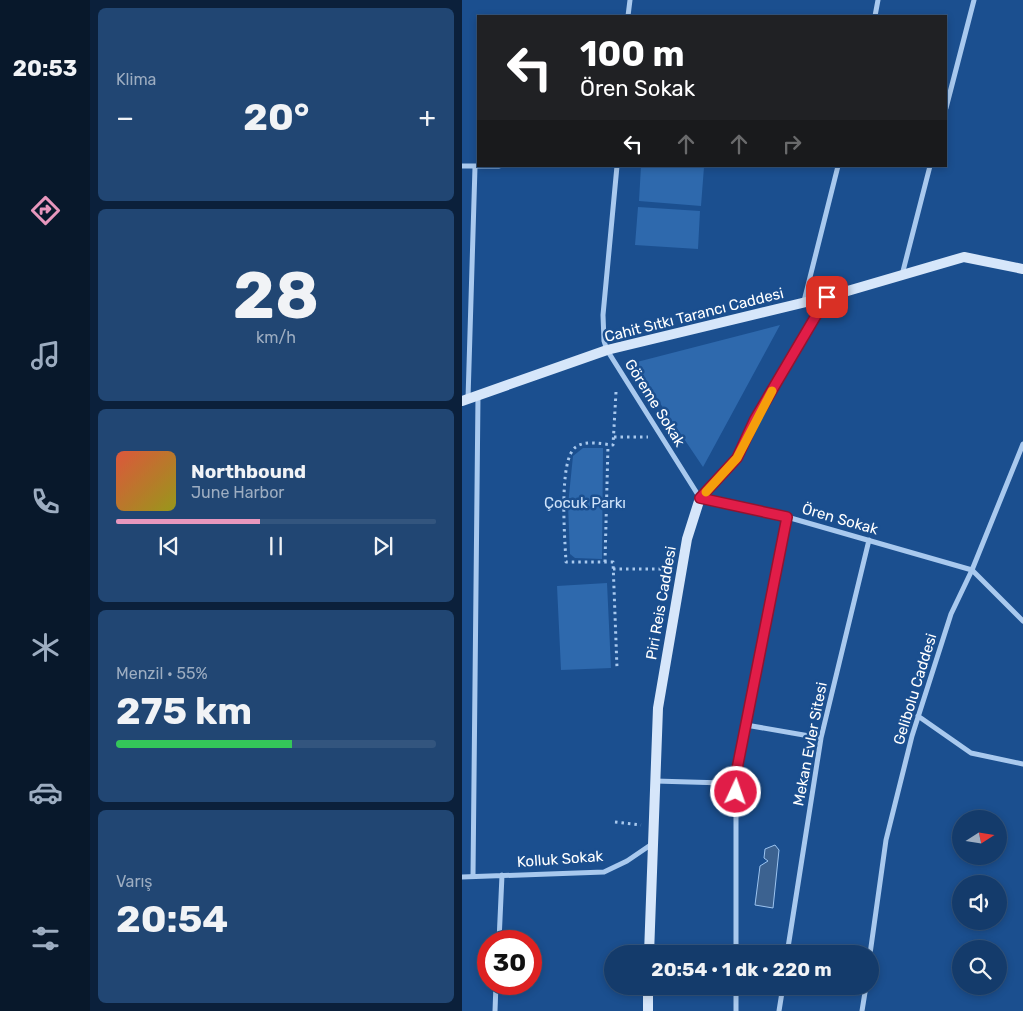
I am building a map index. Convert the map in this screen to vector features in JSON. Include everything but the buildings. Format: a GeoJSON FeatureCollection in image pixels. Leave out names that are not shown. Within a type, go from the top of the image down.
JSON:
{"type":"FeatureCollection","features":[{"type":"Feature","properties":{"kind":"street"},"geometry":{"type":"LineString","coordinates":[[628,15],[630,0]]}},
{"type":"Feature","properties":{"kind":"street"},"geometry":{"type":"LineString","coordinates":[[876,15],[878,0]]}},
{"type":"Feature","properties":{"kind":"street"},"geometry":{"type":"LineString","coordinates":[[947,104],[974,0]]}},
{"type":"Feature","properties":{"kind":"street"},"geometry":{"type":"LineString","coordinates":[[462,166],[475,167],[470,399],[472,876]]}},
{"type":"Feature","properties":{"kind":"street","name":"Göreme Sokak"},"geometry":{"type":"LineString","coordinates":[[617,167],[603,315],[604,341],[607,350],[700,498]]}},
{"type":"Feature","properties":{"kind":"street"},"geometry":{"type":"LineString","coordinates":[[804,303],[838,167]]}},
{"type":"Feature","properties":{"kind":"street"},"geometry":{"type":"LineString","coordinates":[[901,276],[930,167]]}},
{"type":"Feature","properties":{"kind":"street","name":"Cahit Sıtkı Tarancı Caddesi"},"geometry":{"type":"LineString","coordinates":[[470,399],[607,350],[804,303],[964,257],[1022,269]]}},
{"type":"Feature","properties":{"kind":"street","name":"Piri Reis Caddesi"},"geometry":{"type":"LineString","coordinates":[[649,945],[658,708],[687,539],[700,498],[737,458],[755,419],[827,297]]}},
{"type":"Feature","properties":{"kind":"street","name":"Gelibolu Caddesi"},"geometry":{"type":"LineString","coordinates":[[871,945],[886,840],[918,716],[951,614],[972,570],[1022,444]]}},
{"type":"Feature","properties":{"kind":"street","name":"Ören Sokak"},"geometry":{"type":"LineString","coordinates":[[700,498],[787,517],[972,570]]}},
{"type":"Feature","properties":{"kind":"street"},"geometry":{"type":"LineString","coordinates":[[736,945],[736,774],[787,517]]}},
{"type":"Feature","properties":{"kind":"street","name":"Mekan Evler Sitesi"},"geometry":{"type":"LineString","coordinates":[[789,945],[822,738],[869,540]]}},
{"type":"Feature","properties":{"kind":"street"},"geometry":{"type":"LineString","coordinates":[[972,570],[1022,621]]}},
{"type":"Feature","properties":{"kind":"street"},"geometry":{"type":"LineString","coordinates":[[918,716],[971,752],[1022,764]]}},
{"type":"Feature","properties":{"kind":"street"},"geometry":{"type":"LineString","coordinates":[[746,725],[822,738]]}},
{"type":"Feature","properties":{"kind":"street"},"geometry":{"type":"LineString","coordinates":[[655,781],[724,783],[736,774]]}},
{"type":"Feature","properties":{"kind":"street","name":"Kolluk Sokak"},"geometry":{"type":"LineString","coordinates":[[462,877],[604,872],[627,861],[652,844]]}},
{"type":"Feature","properties":{"kind":"street"},"geometry":{"type":"LineString","coordinates":[[500,930],[502,875]]}},
{"type":"Feature","properties":{"kind":"street"},"geometry":{"type":"LineString","coordinates":[[495,1011],[496,995]]}},
{"type":"Feature","properties":{"kind":"street"},"geometry":{"type":"LineString","coordinates":[[648,995],[648,1011]]}},
{"type":"Feature","properties":{"kind":"street"},"geometry":{"type":"LineString","coordinates":[[736,995],[736,1011]]}},
{"type":"Feature","properties":{"kind":"street"},"geometry":{"type":"LineString","coordinates":[[779,1011],[782,995]]}},
{"type":"Feature","properties":{"kind":"street"},"geometry":{"type":"LineString","coordinates":[[862,1011],[865,995]]}},
{"type":"Feature","properties":{"kind":"path"},"geometry":{"type":"LineString","coordinates":[[616,392],[613,445],[582,444],[574,448],[568,455],[563,505],[566,562],[613,562],[617,668]]}},
{"type":"Feature","properties":{"kind":"path"},"geometry":{"type":"LineString","coordinates":[[614,437],[650,437]]}},
{"type":"Feature","properties":{"kind":"path"},"geometry":{"type":"LineString","coordinates":[[605,562],[608,445]]}},
{"type":"Feature","properties":{"kind":"path"},"geometry":{"type":"LineString","coordinates":[[613,569],[667,569]]}},
{"type":"Feature","properties":{"kind":"path"},"geometry":{"type":"LineString","coordinates":[[615,822],[653,826]]}},
{"type":"Feature","properties":{"kind":"green space"},"geometry":{"type":"Polygon","coordinates":[[[641,167],[704,167],[701,206],[639,201],[641,167]]]}},
{"type":"Feature","properties":{"kind":"green space"},"geometry":{"type":"Polygon","coordinates":[[[638,207],[700,211],[698,249],[635,245],[638,207]]]}},
{"type":"Feature","properties":{"kind":"green space"},"geometry":{"type":"Polygon","coordinates":[[[780,325],[703,467],[633,363],[780,325]]]}},
{"type":"Feature","properties":{"kind":"green space","name":"Çocuk Parkı"},"geometry":{"type":"Polygon","coordinates":[[[583,448],[603,448],[602,559],[575,558],[570,554],[568,505],[573,456],[583,448]]]}},
{"type":"Feature","properties":{"kind":"green space"},"geometry":{"type":"Polygon","coordinates":[[[607,583],[611,668],[561,670],[557,586],[607,583]]]}},
{"type":"Feature","properties":{"kind":"shaded area"},"geometry":{"type":"Polygon","coordinates":[[[775,845],[779,850],[773,908],[755,905],[760,866],[768,861],[764,858],[765,849],[775,845]]]}},
{"type":"Feature","properties":{"kind":"slow traffic"},"geometry":{"type":"LineString","coordinates":[[706,492],[737,458],[755,419],[772,391]]}},
{"type":"Feature","properties":{"kind":"route"},"geometry":{"type":"LineString","coordinates":[[736,792],[736,774],[787,517],[700,498],[737,458],[755,419],[827,297]]}}]}
